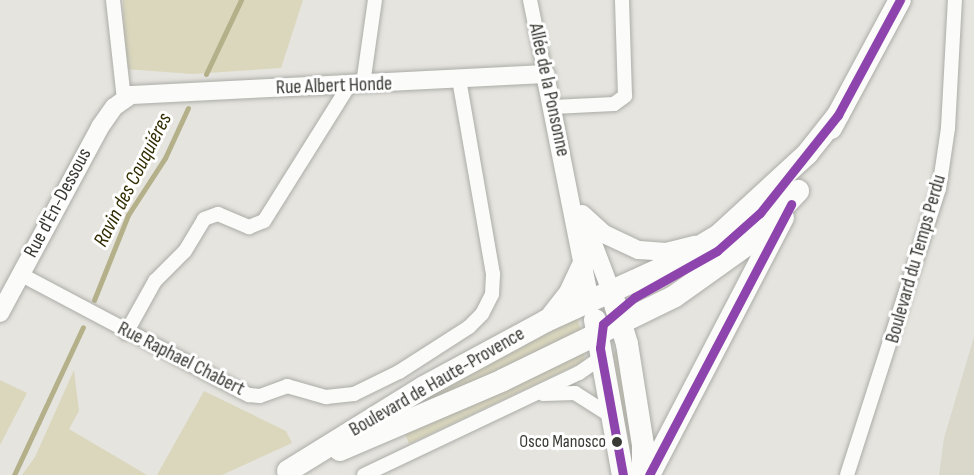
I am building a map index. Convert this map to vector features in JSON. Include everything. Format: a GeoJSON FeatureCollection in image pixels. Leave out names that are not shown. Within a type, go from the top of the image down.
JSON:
{"type":"FeatureCollection","features":[{"type":"Feature","properties":{"kind":"main road"},"geometry":{"type":"LineString","coordinates":[[640,470],[798,191],[900,0]]}},
{"type":"Feature","properties":{"kind":"main road"},"geometry":{"type":"LineString","coordinates":[[617,308],[729,242],[766,207],[838,115]]}},
{"type":"Feature","properties":{"kind":"main road"},"geometry":{"type":"LineString","coordinates":[[617,308],[671,264],[719,235],[807,154]]}},
{"type":"Feature","properties":{"kind":"main road"},"geometry":{"type":"LineString","coordinates":[[617,308],[675,296],[724,262],[768,225],[798,191]]}},
{"type":"Feature","properties":{"kind":"main road"},"geometry":{"type":"LineString","coordinates":[[546,321],[570,293],[582,267]]}},
{"type":"Feature","properties":{"kind":"main road"},"geometry":{"type":"LineString","coordinates":[[590,301],[599,334],[611,416],[640,470]]}},
{"type":"Feature","properties":{"kind":"main road","name":"Boulevard de Haute-Provence"},"geometry":{"type":"LineString","coordinates":[[590,301],[617,308],[599,334],[396,427],[283,473],[424,387],[546,321],[590,301]]}},
{"type":"Feature","properties":{"kind":"main road"},"geometry":{"type":"LineString","coordinates":[[617,308],[643,445],[640,470]]}},
{"type":"Feature","properties":{"kind":"street"},"geometry":{"type":"LineString","coordinates":[[113,0],[124,99]]}},
{"type":"Feature","properties":{"kind":"street"},"geometry":{"type":"LineString","coordinates":[[126,333],[155,281],[182,255],[204,219],[215,213],[249,227],[264,221],[357,84],[375,0]]}},
{"type":"Feature","properties":{"kind":"street","name":"Allée de la Ponsonne"},"geometry":{"type":"LineString","coordinates":[[530,0],[568,180],[590,301]]}},
{"type":"Feature","properties":{"kind":"street"},"geometry":{"type":"LineString","coordinates":[[553,107],[614,104],[625,96],[622,0]]}},
{"type":"Feature","properties":{"kind":"street","name":"Boulevard du Temps Perdu"},"geometry":{"type":"LineString","coordinates":[[852,473],[939,189],[948,128],[955,0]]}},
{"type":"Feature","properties":{"kind":"street","name":"Rue Albert Honde"},"geometry":{"type":"LineString","coordinates":[[124,99],[141,93],[459,80],[545,74]]}},
{"type":"Feature","properties":{"kind":"street","name":"Rue Raphael Chabert"},"geometry":{"type":"LineString","coordinates":[[20,274],[126,333],[249,395],[260,396],[286,386],[331,398],[354,394],[399,372],[469,327],[488,305],[493,274],[459,80]]}},
{"type":"Feature","properties":{"kind":"street","name":"Rue d'En-Dessous"},"geometry":{"type":"LineString","coordinates":[[0,313],[100,127],[124,99]]}},
{"type":"Feature","properties":{"kind":"street","name":"Allée de la Ponsonne"},"geometry":{"type":"LineString","coordinates":[[568,180],[617,308]]}},
{"type":"Feature","properties":{"kind":"street"},"geometry":{"type":"LineString","coordinates":[[582,214],[603,234],[639,250],[680,249],[719,235]]}},
{"type":"Feature","properties":{"kind":"street"},"geometry":{"type":"LineString","coordinates":[[364,475],[579,373],[602,357]]}},
{"type":"Feature","properties":{"kind":"street"},"geometry":{"type":"LineString","coordinates":[[523,398],[554,392],[575,393],[611,416]]}},
{"type":"Feature","properties":{"kind":"shaded area"},"geometry":{"type":"Polygon","coordinates":[[[123,0],[303,0],[281,68],[193,74],[125,69],[123,0]]]}},
{"type":"Feature","properties":{"kind":"shaded area"},"geometry":{"type":"Polygon","coordinates":[[[577,315],[581,332],[395,417],[415,399],[577,315]]]}},
{"type":"Feature","properties":{"kind":"shaded area"},"geometry":{"type":"Polygon","coordinates":[[[974,337],[974,475],[939,475],[944,438],[974,337]]]}},
{"type":"Feature","properties":{"kind":"shaded area"},"geometry":{"type":"Polygon","coordinates":[[[618,346],[634,447],[628,452],[612,357],[618,346]]]}},
{"type":"Feature","properties":{"kind":"shaded area"},"geometry":{"type":"Polygon","coordinates":[[[584,349],[585,361],[409,444],[405,433],[584,349]]]}},
{"type":"Feature","properties":{"kind":"shaded area"},"geometry":{"type":"Polygon","coordinates":[[[74,370],[79,411],[69,429],[147,475],[22,475],[35,457],[74,370]]]}},
{"type":"Feature","properties":{"kind":"shaded area"},"geometry":{"type":"Polygon","coordinates":[[[0,380],[27,393],[0,445],[0,380]]]}},
{"type":"Feature","properties":{"kind":"shaded area"},"geometry":{"type":"Polygon","coordinates":[[[204,391],[286,431],[292,443],[222,475],[157,475],[204,391]]]}},
{"type":"Feature","properties":{"kind":"waterway","name":"Ravin des Couquiéres"},"geometry":{"type":"LineString","coordinates":[[206,74],[241,0]]}},
{"type":"Feature","properties":{"kind":"waterway","name":"Ravin des Couquiéres"},"geometry":{"type":"LineString","coordinates":[[94,300],[128,215],[165,158],[188,108]]}},
{"type":"Feature","properties":{"kind":"waterway","name":"Ravin des Couquiéres"},"geometry":{"type":"LineString","coordinates":[[14,475],[83,327]]}},
{"type":"Feature","properties":{"kind":"transit line"},"geometry":{"type":"LineString","coordinates":[[623,475],[600,348],[603,324],[635,297],[717,251],[760,213],[838,115],[900,0]]}},
{"type":"Feature","properties":{"kind":"transit line"},"geometry":{"type":"LineString","coordinates":[[649,475],[791,204]]}},
{"type":"Feature","properties":{"kind":"place","name":"Osco Manosco"},"geometry":{"type":"Point","coordinates":[617,442]}}]}
